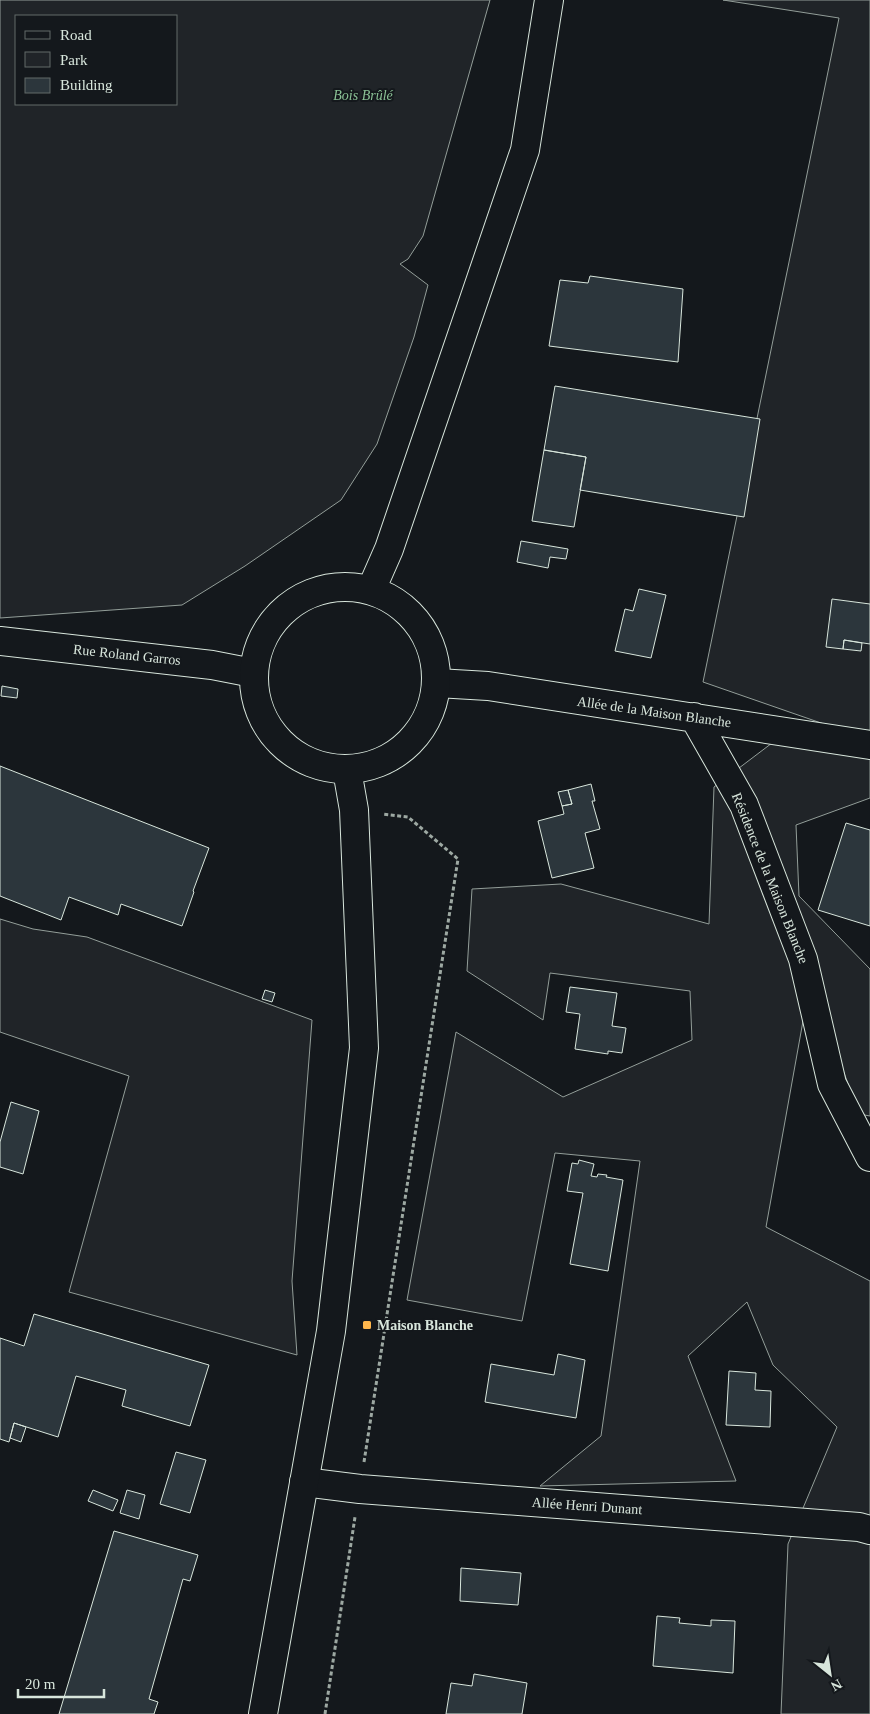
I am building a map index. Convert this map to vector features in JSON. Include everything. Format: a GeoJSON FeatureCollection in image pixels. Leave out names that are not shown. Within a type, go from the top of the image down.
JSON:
{"type":"FeatureCollection","features":[{"type":"Feature","properties":{"kind":"main road"},"geometry":{"type":"LineString","coordinates":[[371,590],[389,549],[525,150],[550,0]]}},
{"type":"Feature","properties":{"kind":"main road"},"geometry":{"type":"LineString","coordinates":[[343,586],[371,590],[398,603],[420,624],[433,652],[437,682],[431,710],[418,734],[399,753],[374,765],[347,770],[317,766],[290,752],[269,731],[256,703],[253,673],[258,646],[272,622],[292,603],[316,590],[343,586]]}},
{"type":"Feature","properties":{"kind":"main road","name":"Rue Roland Garros"},"geometry":{"type":"LineString","coordinates":[[0,641],[212,665],[253,673]]}},
{"type":"Feature","properties":{"kind":"main road","name":"Allée de la Maison Blanche"},"geometry":{"type":"LineString","coordinates":[[437,682],[488,686],[870,745]]}},
{"type":"Feature","properties":{"kind":"main road","name":"Résidence de la Maison Blanche"},"geometry":{"type":"LineString","coordinates":[[694,717],[744,805],[804,959],[832,1084],[870,1157]]}},
{"type":"Feature","properties":{"kind":"main road"},"geometry":{"type":"LineString","coordinates":[[264,1714],[331,1331],[364,1048],[354,810],[347,770]]}},
{"type":"Feature","properties":{"kind":"main road","name":"Allée Henri Dunant"},"geometry":{"type":"LineString","coordinates":[[304,1482],[360,1489],[859,1527],[870,1530]]}},
{"type":"Feature","properties":{"kind":"path"},"geometry":{"type":"LineString","coordinates":[[325,1714],[458,859],[408,817],[354,810]]}},
{"type":"Feature","properties":{"kind":"green space","name":"Bois Brûlé"},"geometry":{"type":"Polygon","coordinates":[[[0,0],[490,0],[423,236],[408,259],[400,264],[428,285],[414,337],[377,444],[341,500],[245,566],[182,605],[0,618],[0,0]]]}},
{"type":"Feature","properties":{"kind":"green space"},"geometry":{"type":"Polygon","coordinates":[[[723,0],[870,0],[870,740],[703,682],[839,18],[723,0]]]}},
{"type":"Feature","properties":{"kind":"green space"},"geometry":{"type":"Polygon","coordinates":[[[776,740],[870,755],[870,798],[796,825],[799,896],[870,969],[870,1116],[859,1114],[823,1015],[803,1021],[766,1227],[870,1281],[870,1714],[781,1714],[788,1544],[837,1427],[773,1365],[747,1302],[688,1356],[736,1481],[540,1486],[601,1436],[640,1161],[555,1153],[522,1321],[407,1300],[456,1032],[563,1097],[692,1040],[690,991],[550,973],[543,1020],[467,971],[472,889],[561,884],[709,924],[714,787],[776,740]]]}},
{"type":"Feature","properties":{"kind":"green space"},"geometry":{"type":"Polygon","coordinates":[[[0,919],[33,929],[87,937],[312,1020],[292,1281],[297,1355],[69,1292],[129,1076],[0,1032],[0,919]]]}},
{"type":"Feature","properties":{"kind":"building"},"geometry":{"type":"Polygon","coordinates":[[[590,276],[683,289],[678,362],[549,346],[560,280],[588,283],[590,276]]]}},
{"type":"Feature","properties":{"kind":"building"},"geometry":{"type":"Polygon","coordinates":[[[555,386],[760,419],[744,517],[580,490],[586,457],[544,450],[555,386]]]}},
{"type":"Feature","properties":{"kind":"building"},"geometry":{"type":"Polygon","coordinates":[[[544,450],[586,457],[574,527],[532,521],[544,450]]]}},
{"type":"Feature","properties":{"kind":"building"},"geometry":{"type":"Polygon","coordinates":[[[521,541],[568,549],[566,559],[550,557],[548,568],[517,562],[521,541]]]}},
{"type":"Feature","properties":{"kind":"building"},"geometry":{"type":"Polygon","coordinates":[[[639,589],[666,595],[651,658],[615,651],[625,609],[633,611],[639,589]]]}},
{"type":"Feature","properties":{"kind":"building"},"geometry":{"type":"Polygon","coordinates":[[[832,599],[870,604],[870,644],[844,640],[843,649],[826,647],[832,599]]]}},
{"type":"Feature","properties":{"kind":"building"},"geometry":{"type":"Polygon","coordinates":[[[844,640],[862,643],[861,651],[843,649],[844,640]]]}},
{"type":"Feature","properties":{"kind":"building"},"geometry":{"type":"Polygon","coordinates":[[[2,686],[18,689],[17,698],[1,696],[2,686]]]}},
{"type":"Feature","properties":{"kind":"building"},"geometry":{"type":"Polygon","coordinates":[[[0,766],[209,848],[182,926],[121,904],[118,915],[69,897],[61,920],[0,896],[0,766]]]}},
{"type":"Feature","properties":{"kind":"building"},"geometry":{"type":"Polygon","coordinates":[[[591,784],[595,801],[592,801],[600,829],[585,833],[594,868],[552,878],[538,821],[564,814],[562,806],[572,804],[568,790],[591,784]]]}},
{"type":"Feature","properties":{"kind":"building"},"geometry":{"type":"Polygon","coordinates":[[[568,790],[572,804],[562,806],[558,792],[568,790]]]}},
{"type":"Feature","properties":{"kind":"building"},"geometry":{"type":"Polygon","coordinates":[[[846,823],[870,830],[870,926],[818,910],[846,823]]]}},
{"type":"Feature","properties":{"kind":"building"},"geometry":{"type":"Polygon","coordinates":[[[570,987],[617,993],[612,1026],[626,1028],[622,1053],[608,1051],[608,1054],[575,1049],[580,1014],[566,1012],[570,987]]]}},
{"type":"Feature","properties":{"kind":"building"},"geometry":{"type":"Polygon","coordinates":[[[265,990],[275,993],[272,1002],[262,999],[265,990]]]}},
{"type":"Feature","properties":{"kind":"building"},"geometry":{"type":"Polygon","coordinates":[[[11,1102],[39,1111],[23,1174],[0,1167],[0,1142],[11,1102]]]}},
{"type":"Feature","properties":{"kind":"building"},"geometry":{"type":"Polygon","coordinates":[[[579,1160],[594,1164],[591,1176],[597,1177],[598,1174],[607,1175],[606,1177],[623,1180],[608,1271],[570,1264],[583,1193],[567,1191],[572,1163],[578,1164],[579,1160]]]}},
{"type":"Feature","properties":{"kind":"building"},"geometry":{"type":"Polygon","coordinates":[[[34,1314],[209,1365],[190,1426],[122,1406],[126,1390],[76,1376],[58,1437],[14,1423],[9,1442],[0,1439],[0,1338],[24,1346],[34,1314]]]}},
{"type":"Feature","properties":{"kind":"building"},"geometry":{"type":"Polygon","coordinates":[[[558,1354],[585,1360],[576,1418],[485,1402],[491,1364],[554,1375],[558,1354]]]}},
{"type":"Feature","properties":{"kind":"building"},"geometry":{"type":"Polygon","coordinates":[[[729,1371],[756,1373],[755,1390],[771,1391],[770,1427],[726,1425],[729,1371]]]}},
{"type":"Feature","properties":{"kind":"building"},"geometry":{"type":"Polygon","coordinates":[[[14,1423],[26,1427],[21,1442],[10,1438],[14,1423]]]}},
{"type":"Feature","properties":{"kind":"building"},"geometry":{"type":"Polygon","coordinates":[[[176,1452],[206,1460],[190,1513],[160,1504],[176,1452]]]}},
{"type":"Feature","properties":{"kind":"building"},"geometry":{"type":"Polygon","coordinates":[[[93,1490],[118,1500],[113,1511],[88,1501],[93,1490]]]}},
{"type":"Feature","properties":{"kind":"building"},"geometry":{"type":"Polygon","coordinates":[[[127,1490],[145,1495],[139,1519],[120,1513],[127,1490]]]}},
{"type":"Feature","properties":{"kind":"building"},"geometry":{"type":"Polygon","coordinates":[[[114,1531],[198,1555],[190,1581],[183,1579],[149,1699],[158,1702],[154,1714],[59,1714],[114,1531]]]}},
{"type":"Feature","properties":{"kind":"building"},"geometry":{"type":"Polygon","coordinates":[[[461,1568],[521,1573],[518,1605],[460,1601],[461,1568]]]}},
{"type":"Feature","properties":{"kind":"building"},"geometry":{"type":"Polygon","coordinates":[[[657,1616],[680,1618],[679,1623],[711,1626],[711,1620],[735,1621],[733,1673],[653,1666],[657,1616]]]}},
{"type":"Feature","properties":{"kind":"building"},"geometry":{"type":"Polygon","coordinates":[[[474,1674],[527,1683],[522,1714],[446,1714],[451,1683],[472,1686],[474,1674]]]}},
{"type":"Feature","properties":{"kind":"place","name":"Maison Blanche"},"geometry":{"type":"Point","coordinates":[367,1325]}}]}
